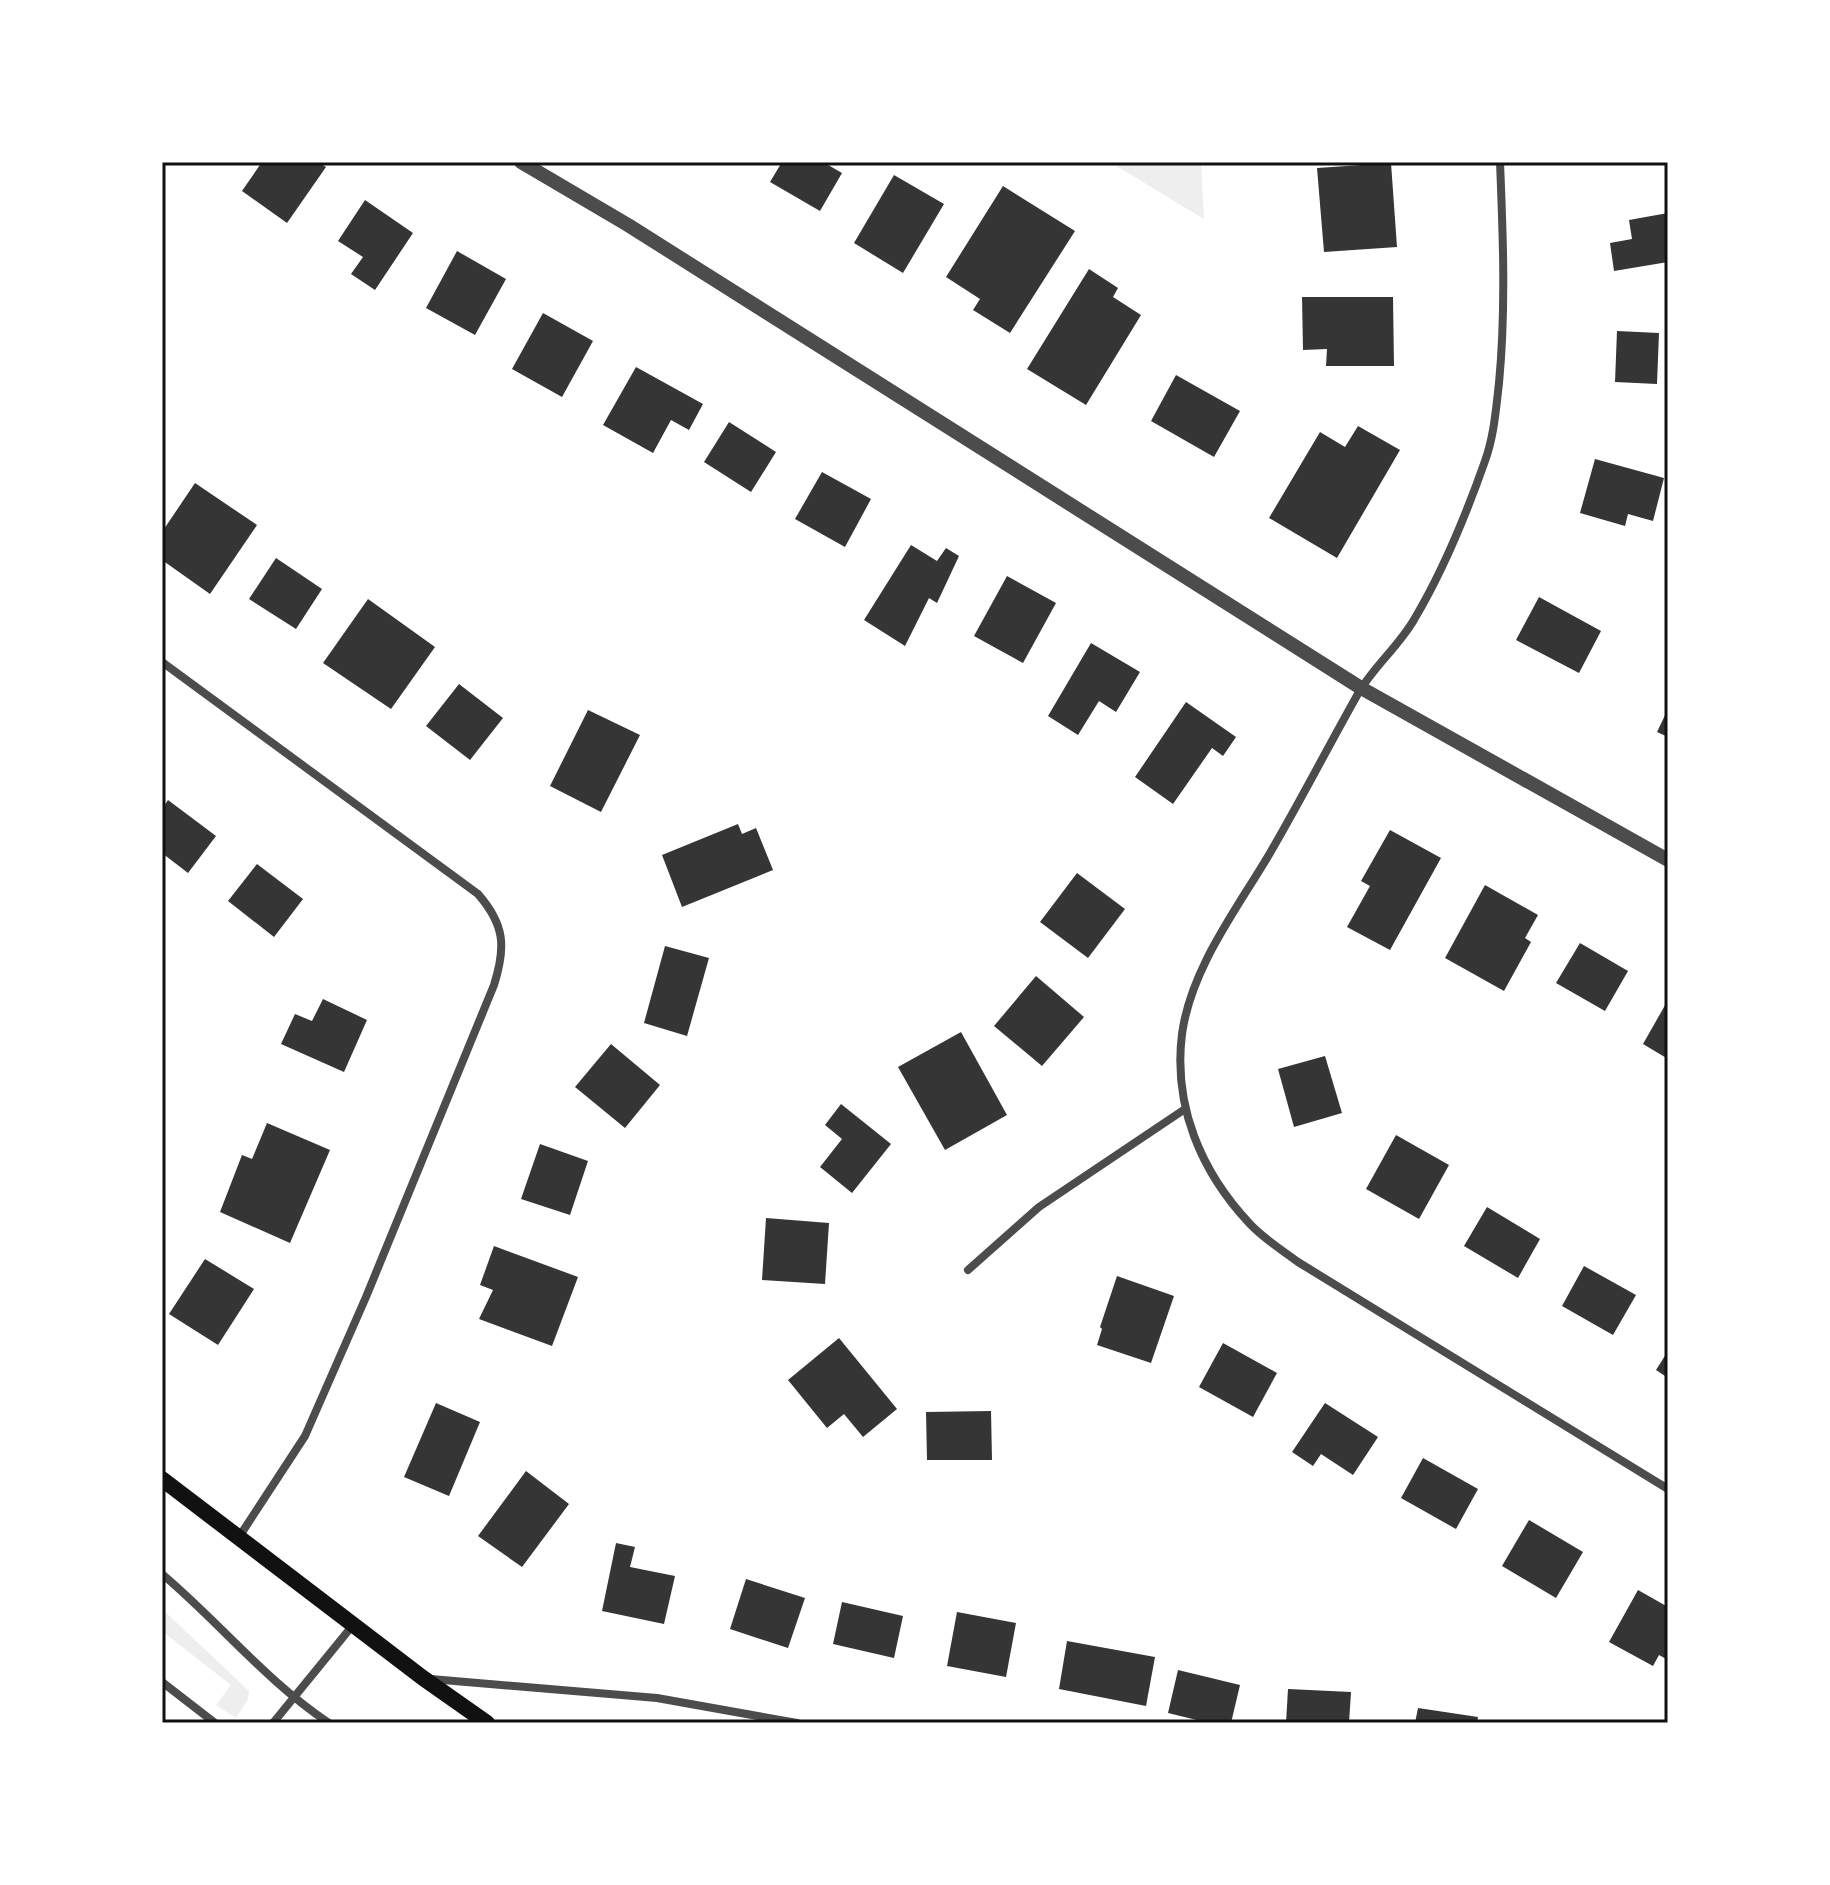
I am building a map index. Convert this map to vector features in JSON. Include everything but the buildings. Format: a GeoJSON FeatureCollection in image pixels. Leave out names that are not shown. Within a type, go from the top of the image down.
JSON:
{"type":"FeatureCollection","features":[{"type":"Feature","properties":{"kind":"main road"},"geometry":{"type":"LineString","coordinates":[[162,1479],[423,1678],[487,1723]]}},
{"type":"Feature","properties":{"kind":"street"},"geometry":{"type":"LineString","coordinates":[[521,162],[628,225],[1361,688],[1668,860]]}},
{"type":"Feature","properties":{"kind":"street"},"geometry":{"type":"LineString","coordinates":[[1500,162],[1502,352],[1495,424],[1486,458],[1449,551],[1414,620],[1361,688],[1310,785],[1218,940],[1194,987],[1183,1033],[1181,1073],[1185,1109],[1199,1151],[1219,1187],[1252,1226],[1298,1262],[1668,1489]]}},
{"type":"Feature","properties":{"kind":"street"},"geometry":{"type":"LineString","coordinates":[[162,662],[478,894],[492,910],[500,929],[503,958],[366,1297],[305,1436],[239,1537]]}},
{"type":"Feature","properties":{"kind":"street"},"geometry":{"type":"LineString","coordinates":[[968,1270],[1039,1207],[1185,1109]]}},
{"type":"Feature","properties":{"kind":"street"},"geometry":{"type":"LineString","coordinates":[[162,1574],[294,1697],[329,1723]]}},
{"type":"Feature","properties":{"kind":"street"},"geometry":{"type":"LineString","coordinates":[[273,1723],[353,1625]]}},
{"type":"Feature","properties":{"kind":"street"},"geometry":{"type":"LineString","coordinates":[[423,1678],[657,1698],[797,1723]]}},
{"type":"Feature","properties":{"kind":"street"},"geometry":{"type":"LineString","coordinates":[[162,1682],[215,1723]]}},
{"type":"Feature","properties":{"kind":"shaded area"},"geometry":{"type":"Polygon","coordinates":[[[1110,162],[1201,162],[1204,219],[1110,162]]]}},
{"type":"Feature","properties":{"kind":"shaded area"},"geometry":{"type":"Polygon","coordinates":[[[162,1609],[249,1691],[248,1699],[236,1718],[216,1705],[231,1685],[162,1631],[162,1609]]]}}]}
